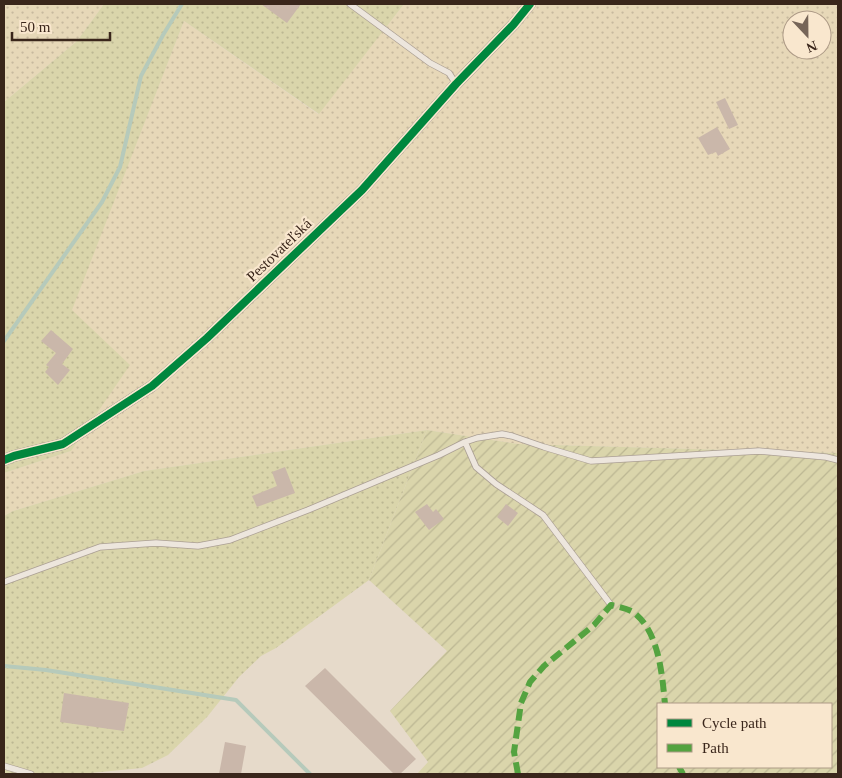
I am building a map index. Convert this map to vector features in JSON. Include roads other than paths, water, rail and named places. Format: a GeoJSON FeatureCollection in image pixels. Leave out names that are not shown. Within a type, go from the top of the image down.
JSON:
{"type":"FeatureCollection","features":[{"type":"Feature","properties":{"kind":"street","name":"Pestovateľská"},"geometry":{"type":"LineString","coordinates":[[4,460],[63,444],[152,386],[207,338],[362,190],[530,4]]}},
{"type":"Feature","properties":{"kind":"lane"},"geometry":{"type":"LineString","coordinates":[[350,4],[430,63],[450,74],[456,84]]}},
{"type":"Feature","properties":{"kind":"lane"},"geometry":{"type":"LineString","coordinates":[[4,582],[100,547],[156,543],[198,546],[230,540],[308,510],[439,455],[464,442],[502,434],[591,461],[758,451],[826,457],[838,460]]}},
{"type":"Feature","properties":{"kind":"lane"},"geometry":{"type":"LineString","coordinates":[[464,442],[476,467],[496,484],[543,515],[611,605]]}},
{"type":"Feature","properties":{"kind":"lane"},"geometry":{"type":"LineString","coordinates":[[4,766],[31,774]]}},
{"type":"Feature","properties":{"kind":"waterway"},"geometry":{"type":"LineString","coordinates":[[4,341],[102,202],[120,167],[141,76],[182,4]]}},
{"type":"Feature","properties":{"kind":"waterway"},"geometry":{"type":"LineString","coordinates":[[4,666],[46,670],[236,700],[310,774]]}}]}
